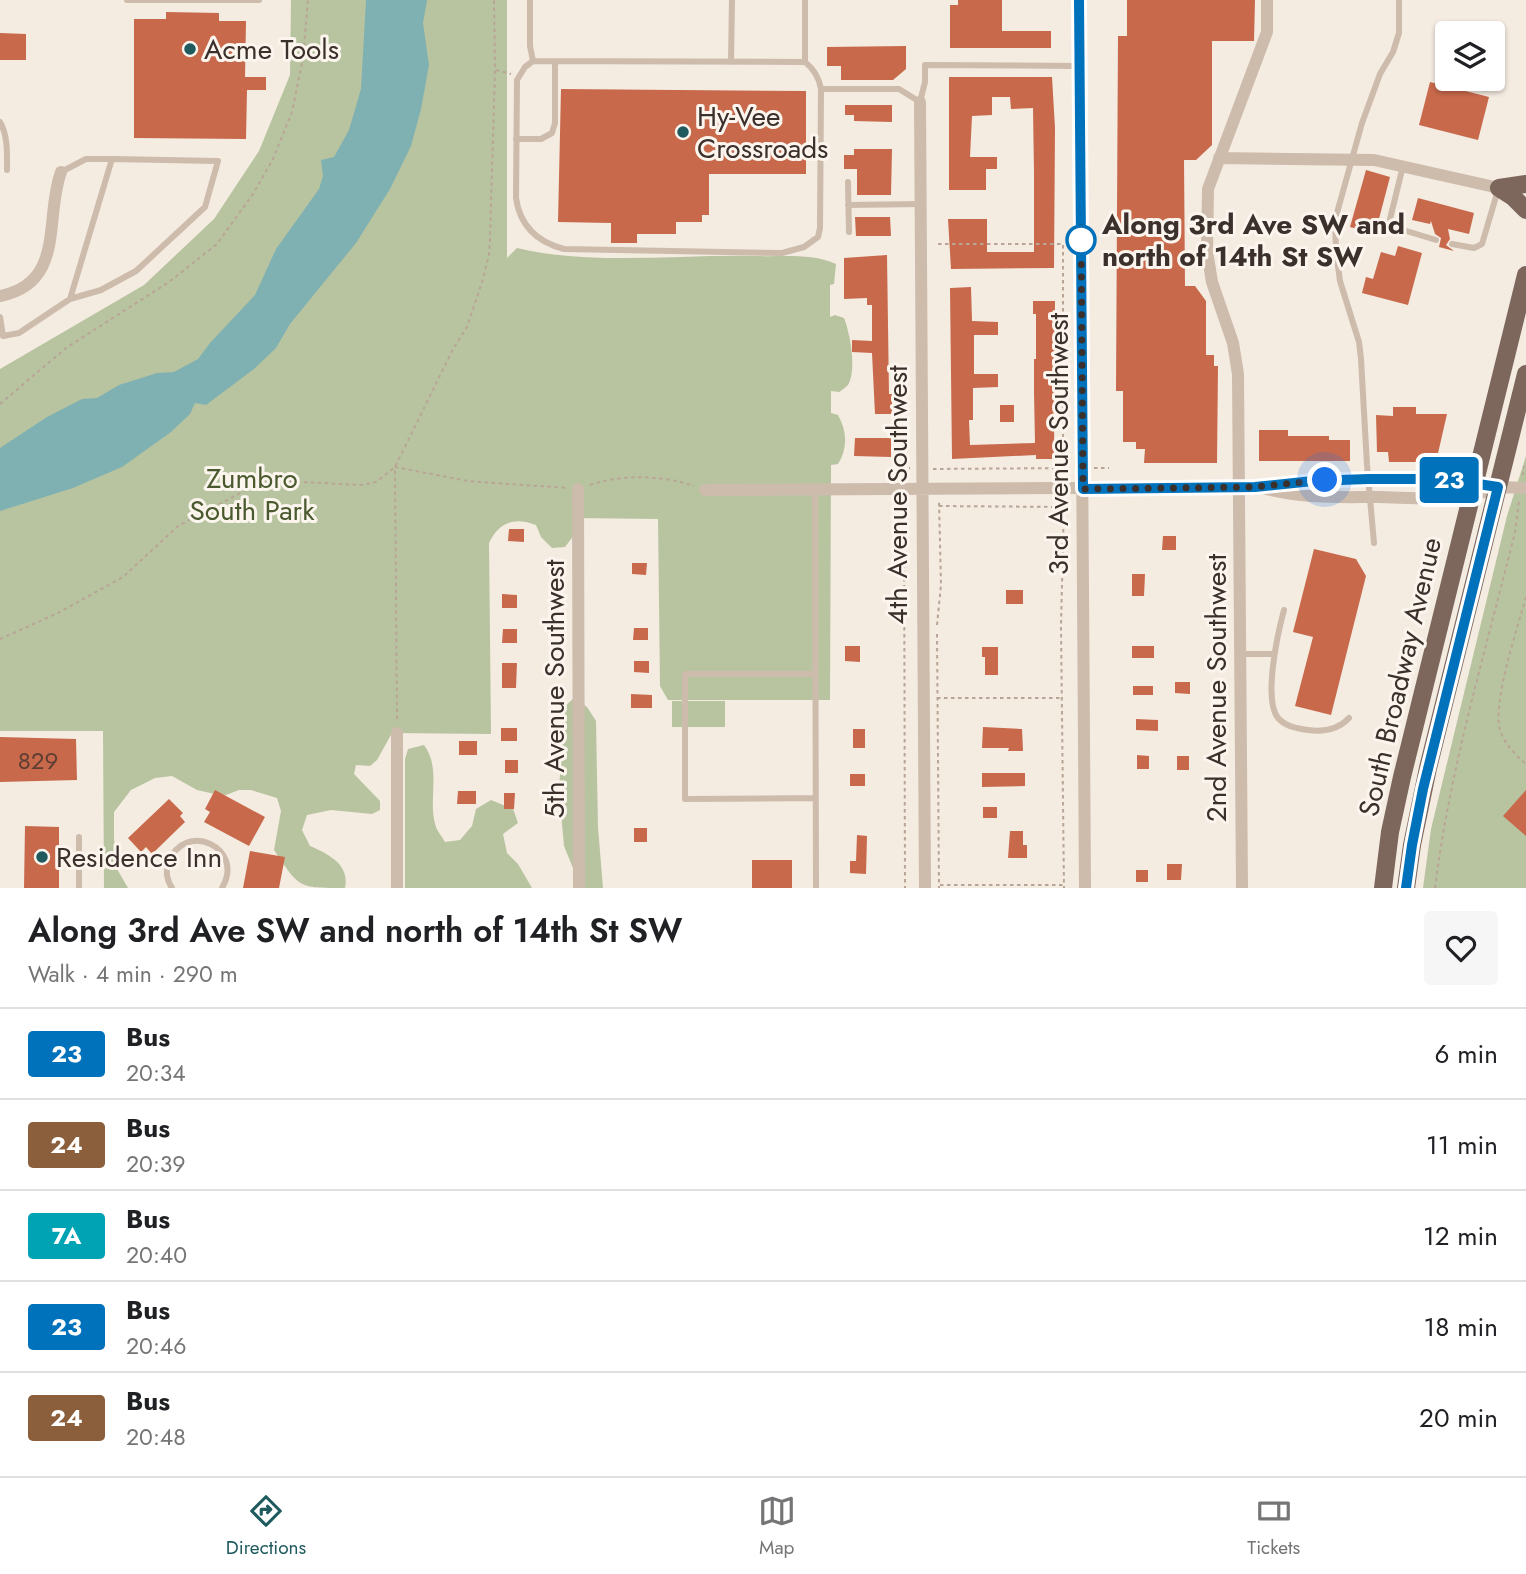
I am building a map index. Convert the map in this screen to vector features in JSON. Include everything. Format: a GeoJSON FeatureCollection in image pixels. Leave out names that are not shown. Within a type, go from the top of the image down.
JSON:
{"type":"FeatureCollection","features":[{"type":"Feature","properties":{"kind":"main road"},"geometry":{"type":"LineString","coordinates":[[1499,188],[1526,184]]}},
{"type":"Feature","properties":{"kind":"main road"},"geometry":{"type":"LineString","coordinates":[[1499,188],[1526,210]]}},
{"type":"Feature","properties":{"kind":"main road","name":"South Broadway Avenue"},"geometry":{"type":"LineString","coordinates":[[1383,888],[1390,832],[1399,790],[1526,275]]}},
{"type":"Feature","properties":{"kind":"main road","name":"South Broadway Avenue"},"geometry":{"type":"LineString","coordinates":[[1406,888],[1420,800],[1526,374]]}},
{"type":"Feature","properties":{"kind":"street","name":"3rd Avenue Southwest"},"geometry":{"type":"LineString","coordinates":[[1079,0],[1085,888]]}},
{"type":"Feature","properties":{"kind":"street","name":"2nd Avenue Southwest"},"geometry":{"type":"LineString","coordinates":[[1241,888],[1237,374],[1233,343],[1212,282],[1207,251],[1208,189],[1267,32],[1268,0]]}},
{"type":"Feature","properties":{"kind":"street","name":"4th Avenue Southwest"},"geometry":{"type":"LineString","coordinates":[[920,102],[925,888]]}},
{"type":"Feature","properties":{"kind":"street"},"geometry":{"type":"LineString","coordinates":[[1219,158],[1353,158],[1403,166],[1499,188]]}},
{"type":"Feature","properties":{"kind":"street"},"geometry":{"type":"LineString","coordinates":[[0,296],[8,295],[29,282],[46,259],[51,244],[55,188],[61,172]]}},
{"type":"Feature","properties":{"kind":"street"},"geometry":{"type":"LineString","coordinates":[[705,491],[1255,487],[1368,479],[1445,479],[1472,490]]}},
{"type":"Feature","properties":{"kind":"street"},"geometry":{"type":"LineString","coordinates":[[1255,487],[1303,497],[1370,497],[1498,487],[1526,488]]}},
{"type":"Feature","properties":{"kind":"street","name":"5th Avenue Southwest"},"geometry":{"type":"LineString","coordinates":[[578,489],[579,888]]}},
{"type":"Feature","properties":{"kind":"street"},"geometry":{"type":"LineString","coordinates":[[397,733],[397,888]]}},
{"type":"Feature","properties":{"kind":"lane"},"geometry":{"type":"LineString","coordinates":[[127,0],[259,1]]}},
{"type":"Feature","properties":{"kind":"lane"},"geometry":{"type":"LineString","coordinates":[[530,0],[530,46],[533,61]]}},
{"type":"Feature","properties":{"kind":"lane"},"geometry":{"type":"LineString","coordinates":[[731,62],[732,0]]}},
{"type":"Feature","properties":{"kind":"lane"},"geometry":{"type":"LineString","coordinates":[[805,0],[805,62]]}},
{"type":"Feature","properties":{"kind":"lane"},"geometry":{"type":"LineString","coordinates":[[1374,543],[1359,342],[1340,281],[1335,220],[1362,122],[1399,33],[1399,0]]}},
{"type":"Feature","properties":{"kind":"lane"},"geometry":{"type":"LineString","coordinates":[[533,61],[555,61],[805,62],[820,81],[821,89],[818,237],[804,247],[782,253],[564,249],[552,246],[532,233],[518,212],[517,80],[525,67],[533,61]]}},
{"type":"Feature","properties":{"kind":"lane"},"geometry":{"type":"LineString","coordinates":[[516,139],[541,139],[552,133],[555,123],[555,61]]}},
{"type":"Feature","properties":{"kind":"lane"},"geometry":{"type":"LineString","coordinates":[[821,89],[899,89],[920,102],[925,82],[925,65],[1079,66]]}},
{"type":"Feature","properties":{"kind":"lane"},"geometry":{"type":"LineString","coordinates":[[0,122],[6,142],[7,170]]}},
{"type":"Feature","properties":{"kind":"lane"},"geometry":{"type":"LineString","coordinates":[[0,317],[3,335],[19,333],[70,299],[100,290],[136,271],[205,207],[218,161],[86,159],[61,172]]}},
{"type":"Feature","properties":{"kind":"lane"},"geometry":{"type":"LineString","coordinates":[[70,299],[113,159]]}},
{"type":"Feature","properties":{"kind":"lane"},"geometry":{"type":"LineString","coordinates":[[1403,166],[1390,226],[1436,240]]}},
{"type":"Feature","properties":{"kind":"lane"},"geometry":{"type":"LineString","coordinates":[[848,182],[849,232]]}},
{"type":"Feature","properties":{"kind":"lane"},"geometry":{"type":"LineString","coordinates":[[1452,244],[1474,248],[1482,244],[1499,188]]}},
{"type":"Feature","properties":{"kind":"lane"},"geometry":{"type":"LineString","coordinates":[[848,205],[920,204]]}},
{"type":"Feature","properties":{"kind":"lane"},"geometry":{"type":"LineString","coordinates":[[815,491],[816,888]]}},
{"type":"Feature","properties":{"kind":"lane"},"geometry":{"type":"LineString","coordinates":[[1283,610],[1273,654],[1274,708],[1277,717],[1294,727],[1318,730],[1333,729],[1349,718]]}},
{"type":"Feature","properties":{"kind":"lane"},"geometry":{"type":"LineString","coordinates":[[1240,654],[1273,654]]}},
{"type":"Feature","properties":{"kind":"lane"},"geometry":{"type":"LineString","coordinates":[[815,674],[685,674],[685,799],[815,799]]}},
{"type":"Feature","properties":{"kind":"lane"},"geometry":{"type":"LineString","coordinates":[[79,837],[79,888]]}},
{"type":"Feature","properties":{"kind":"lane"},"geometry":{"type":"LineString","coordinates":[[161,888],[171,886],[167,865],[173,853],[184,844],[198,841],[216,847],[224,856],[228,871],[222,888]]}},
{"type":"Feature","properties":{"kind":"path"},"geometry":{"type":"LineString","coordinates":[[0,639],[58,613],[123,577],[177,526],[265,480],[361,485],[376,482],[395,467],[453,349],[467,327],[489,255],[495,69],[494,0]]}},
{"type":"Feature","properties":{"kind":"path"},"geometry":{"type":"LineString","coordinates":[[495,69],[509,73],[517,80]]}},
{"type":"Feature","properties":{"kind":"path"},"geometry":{"type":"LineString","coordinates":[[938,244],[1063,244],[1064,489],[1064,507],[1061,626],[1064,886],[939,886],[939,506],[1064,507]]}},
{"type":"Feature","properties":{"kind":"path"},"geometry":{"type":"LineString","coordinates":[[395,467],[468,481],[578,489],[601,481],[647,478],[679,481],[705,491]]}},
{"type":"Feature","properties":{"kind":"path"},"geometry":{"type":"LineString","coordinates":[[395,467],[397,733]]}},
{"type":"Feature","properties":{"kind":"path"},"geometry":{"type":"LineString","coordinates":[[939,469],[1063,468]]}},
{"type":"Feature","properties":{"kind":"path"},"geometry":{"type":"LineString","coordinates":[[1435,888],[1443,825],[1454,771],[1515,532],[1518,504]]}},
{"type":"Feature","properties":{"kind":"path"},"geometry":{"type":"LineString","coordinates":[[905,506],[905,888]]}},
{"type":"Feature","properties":{"kind":"path"},"geometry":{"type":"LineString","coordinates":[[1526,597],[1499,713],[1499,729],[1508,748],[1526,764]]}},
{"type":"Feature","properties":{"kind":"path"},"geometry":{"type":"LineString","coordinates":[[937,698],[1062,698]]}},
{"type":"Feature","properties":{"kind":"green space","name":"Zumbro South Park"},"geometry":{"type":"Polygon","coordinates":[[[291,0],[507,0],[507,258],[517,248],[576,257],[606,258],[797,256],[836,264],[834,284],[830,285],[830,317],[835,315],[844,318],[850,342],[852,370],[848,385],[839,392],[831,391],[831,413],[838,415],[845,440],[838,464],[831,465],[830,700],[668,700],[660,686],[658,519],[574,518],[574,535],[565,547],[552,548],[541,537],[536,525],[514,521],[497,530],[489,543],[491,734],[392,733],[377,760],[370,766],[356,765],[354,774],[380,801],[380,810],[372,814],[331,810],[307,815],[302,830],[310,846],[330,856],[341,866],[346,880],[345,888],[308,886],[289,872],[274,850],[281,811],[277,798],[251,790],[239,790],[226,795],[215,794],[197,790],[172,776],[155,778],[131,790],[114,812],[117,869],[128,888],[104,888],[103,731],[0,731],[0,369],[144,285],[214,219],[259,151],[290,75],[291,0]]]}},
{"type":"Feature","properties":{"kind":"green space"},"geometry":{"type":"Polygon","coordinates":[[[1526,456],[1526,888],[1423,888],[1431,829],[1507,516],[1526,456]]]}},
{"type":"Feature","properties":{"kind":"green space"},"geometry":{"type":"Polygon","coordinates":[[[574,698],[587,707],[596,721],[598,827],[603,888],[575,888],[573,868],[564,846],[559,791],[564,707],[574,698]]]}},
{"type":"Feature","properties":{"kind":"green space"},"geometry":{"type":"Polygon","coordinates":[[[672,701],[725,701],[725,727],[672,727],[672,701]]]}},
{"type":"Feature","properties":{"kind":"green space"},"geometry":{"type":"Polygon","coordinates":[[[424,745],[432,764],[436,827],[445,842],[460,840],[472,826],[476,809],[491,800],[513,809],[518,823],[503,834],[507,853],[518,864],[532,888],[405,888],[405,759],[408,749],[424,745]]]}},
{"type":"Feature","properties":{"kind":"water"},"geometry":{"type":"Polygon","coordinates":[[[366,0],[427,0],[423,23],[429,65],[411,146],[390,189],[356,243],[290,324],[276,348],[254,369],[206,405],[195,403],[190,414],[171,432],[122,467],[73,488],[0,511],[0,448],[47,417],[82,399],[97,398],[119,385],[157,373],[174,372],[198,359],[255,295],[276,249],[319,189],[323,176],[321,160],[334,157],[349,130],[361,89],[366,0]]]}},
{"type":"Feature","properties":{"kind":"building"},"geometry":{"type":"Polygon","coordinates":[[[958,0],[1002,0],[1002,31],[1051,31],[1051,48],[950,48],[950,5],[958,5],[958,0]]]}},
{"type":"Feature","properties":{"kind":"building"},"geometry":{"type":"Polygon","coordinates":[[[1127,0],[1255,0],[1254,41],[1212,41],[1212,145],[1196,160],[1184,160],[1185,286],[1195,286],[1206,301],[1206,355],[1214,355],[1214,366],[1218,366],[1217,463],[1144,463],[1145,449],[1136,449],[1136,442],[1123,442],[1123,391],[1116,391],[1118,36],[1127,36],[1127,0]]]}},
{"type":"Feature","properties":{"kind":"building","name":"Acme Tools"},"geometry":{"type":"Polygon","coordinates":[[[166,12],[219,13],[219,21],[246,21],[245,77],[266,77],[266,90],[247,90],[246,139],[134,138],[134,19],[166,19],[166,12]]]}},
{"type":"Feature","properties":{"kind":"building"},"geometry":{"type":"Polygon","coordinates":[[[0,33],[26,34],[26,60],[0,60],[0,33]]]}},
{"type":"Feature","properties":{"kind":"building"},"geometry":{"type":"Polygon","coordinates":[[[906,46],[906,69],[893,80],[841,80],[841,66],[827,66],[827,47],[906,46]]]}},
{"type":"Feature","properties":{"kind":"building"},"geometry":{"type":"Polygon","coordinates":[[[949,77],[1052,77],[1055,128],[1054,268],[951,269],[948,219],[987,219],[987,252],[1034,252],[1034,172],[1033,108],[1011,109],[1010,97],[992,97],[992,115],[972,116],[970,157],[997,157],[997,169],[986,169],[986,190],[949,190],[949,77]]]}},
{"type":"Feature","properties":{"kind":"building"},"geometry":{"type":"Polygon","coordinates":[[[1430,82],[1435,83],[1435,91],[1465,91],[1489,97],[1478,140],[1419,125],[1430,82]]]}},
{"type":"Feature","properties":{"kind":"building","name":"Hy-Vee Crossroads"},"geometry":{"type":"Polygon","coordinates":[[[561,89],[806,91],[806,174],[709,174],[709,215],[702,215],[702,222],[676,222],[676,234],[637,234],[637,243],[611,243],[611,223],[558,222],[561,89]]]}},
{"type":"Feature","properties":{"kind":"building"},"geometry":{"type":"Polygon","coordinates":[[[845,105],[892,105],[892,122],[854,121],[854,115],[845,115],[845,105]]]}},
{"type":"Feature","properties":{"kind":"building"},"geometry":{"type":"Polygon","coordinates":[[[854,149],[892,149],[891,195],[857,195],[857,169],[844,169],[844,155],[854,155],[854,149]]]}},
{"type":"Feature","properties":{"kind":"building"},"geometry":{"type":"Polygon","coordinates":[[[1366,170],[1390,177],[1375,234],[1350,227],[1366,170]]]}},
{"type":"Feature","properties":{"kind":"building"},"geometry":{"type":"Polygon","coordinates":[[[1418,198],[1474,213],[1469,234],[1448,229],[1450,239],[1446,245],[1454,251],[1439,247],[1441,238],[1435,234],[1431,221],[1430,224],[1412,220],[1418,198]]]}},
{"type":"Feature","properties":{"kind":"building"},"geometry":{"type":"Polygon","coordinates":[[[855,217],[890,217],[891,236],[856,236],[855,217]]]}},
{"type":"Feature","properties":{"kind":"building"},"geometry":{"type":"Polygon","coordinates":[[[1398,246],[1422,253],[1408,305],[1362,293],[1366,277],[1373,279],[1381,252],[1395,256],[1398,246]]]}},
{"type":"Feature","properties":{"kind":"building"},"geometry":{"type":"Polygon","coordinates":[[[887,255],[889,394],[892,394],[892,414],[875,414],[872,353],[852,352],[852,340],[872,341],[872,305],[867,305],[867,298],[844,299],[844,258],[887,255]]]}},
{"type":"Feature","properties":{"kind":"building"},"geometry":{"type":"Polygon","coordinates":[[[971,287],[972,321],[998,322],[998,335],[974,335],[974,374],[998,374],[998,387],[973,388],[973,420],[969,420],[970,445],[1035,443],[1036,314],[1033,314],[1033,301],[1055,301],[1054,459],[1036,459],[1036,455],[952,459],[950,288],[971,287]]]}},
{"type":"Feature","properties":{"kind":"building"},"geometry":{"type":"Polygon","coordinates":[[[1000,405],[1014,405],[1014,422],[1000,422],[1000,405]]]}},
{"type":"Feature","properties":{"kind":"building"},"geometry":{"type":"Polygon","coordinates":[[[1393,407],[1416,407],[1416,414],[1447,414],[1436,462],[1389,462],[1388,452],[1377,452],[1376,415],[1393,416],[1393,407]]]}},
{"type":"Feature","properties":{"kind":"building"},"geometry":{"type":"Polygon","coordinates":[[[1259,430],[1288,430],[1288,436],[1329,436],[1329,440],[1350,440],[1350,461],[1259,461],[1259,430]]]}},
{"type":"Feature","properties":{"kind":"building"},"geometry":{"type":"Polygon","coordinates":[[[855,438],[891,438],[891,457],[854,456],[855,438]]]}},
{"type":"Feature","properties":{"kind":"building"},"geometry":{"type":"Polygon","coordinates":[[[509,529],[524,529],[524,542],[508,541],[509,529]]]}},
{"type":"Feature","properties":{"kind":"building"},"geometry":{"type":"Polygon","coordinates":[[[1163,536],[1176,536],[1176,550],[1162,550],[1163,536]]]}},
{"type":"Feature","properties":{"kind":"building"},"geometry":{"type":"Polygon","coordinates":[[[1314,549],[1356,559],[1366,576],[1331,715],[1295,706],[1313,637],[1293,632],[1314,549]]]}},
{"type":"Feature","properties":{"kind":"building"},"geometry":{"type":"Polygon","coordinates":[[[632,563],[647,563],[646,575],[632,574],[632,563]]]}},
{"type":"Feature","properties":{"kind":"building"},"geometry":{"type":"Polygon","coordinates":[[[1132,574],[1145,574],[1144,596],[1132,596],[1132,574]]]}},
{"type":"Feature","properties":{"kind":"building"},"geometry":{"type":"Polygon","coordinates":[[[1006,590],[1023,590],[1023,604],[1006,604],[1006,590]]]}},
{"type":"Feature","properties":{"kind":"building"},"geometry":{"type":"Polygon","coordinates":[[[502,594],[517,595],[517,608],[502,608],[502,594]]]}},
{"type":"Feature","properties":{"kind":"building"},"geometry":{"type":"Polygon","coordinates":[[[634,628],[648,628],[648,640],[633,640],[634,628]]]}},
{"type":"Feature","properties":{"kind":"building"},"geometry":{"type":"Polygon","coordinates":[[[503,629],[517,629],[517,643],[502,643],[503,629]]]}},
{"type":"Feature","properties":{"kind":"building"},"geometry":{"type":"Polygon","coordinates":[[[845,646],[860,646],[860,662],[845,661],[845,646]]]}},
{"type":"Feature","properties":{"kind":"building"},"geometry":{"type":"Polygon","coordinates":[[[1132,646],[1154,646],[1154,658],[1132,658],[1132,646]]]}},
{"type":"Feature","properties":{"kind":"building"},"geometry":{"type":"Polygon","coordinates":[[[982,647],[998,647],[998,675],[985,675],[982,647]]]}},
{"type":"Feature","properties":{"kind":"building"},"geometry":{"type":"Polygon","coordinates":[[[634,661],[649,661],[649,673],[634,672],[634,661]]]}},
{"type":"Feature","properties":{"kind":"building"},"geometry":{"type":"Polygon","coordinates":[[[502,663],[517,663],[516,688],[502,688],[502,663]]]}},
{"type":"Feature","properties":{"kind":"building"},"geometry":{"type":"Polygon","coordinates":[[[1175,682],[1190,682],[1190,694],[1175,693],[1175,682]]]}},
{"type":"Feature","properties":{"kind":"building"},"geometry":{"type":"Polygon","coordinates":[[[1133,686],[1153,686],[1153,695],[1133,695],[1133,686]]]}},
{"type":"Feature","properties":{"kind":"building"},"geometry":{"type":"Polygon","coordinates":[[[631,694],[652,695],[652,708],[631,708],[631,694]]]}},
{"type":"Feature","properties":{"kind":"building"},"geometry":{"type":"Polygon","coordinates":[[[1136,719],[1158,720],[1158,731],[1136,730],[1136,719]]]}},
{"type":"Feature","properties":{"kind":"building"},"geometry":{"type":"Polygon","coordinates":[[[983,727],[1022,729],[1023,751],[982,748],[983,727]]]}},
{"type":"Feature","properties":{"kind":"building"},"geometry":{"type":"Polygon","coordinates":[[[501,728],[517,728],[517,741],[501,741],[501,728]]]}},
{"type":"Feature","properties":{"kind":"building"},"geometry":{"type":"Polygon","coordinates":[[[853,729],[865,729],[865,748],[853,748],[853,729]]]}},
{"type":"Feature","properties":{"kind":"building"},"geometry":{"type":"Polygon","coordinates":[[[0,737],[76,739],[77,780],[0,782],[0,737]]]}},
{"type":"Feature","properties":{"kind":"building"},"geometry":{"type":"Polygon","coordinates":[[[459,741],[477,741],[477,755],[459,755],[459,741]]]}},
{"type":"Feature","properties":{"kind":"building"},"geometry":{"type":"Polygon","coordinates":[[[1137,755],[1149,756],[1149,769],[1137,769],[1137,755]]]}},
{"type":"Feature","properties":{"kind":"building"},"geometry":{"type":"Polygon","coordinates":[[[1177,756],[1189,756],[1189,770],[1177,770],[1177,756]]]}},
{"type":"Feature","properties":{"kind":"building"},"geometry":{"type":"Polygon","coordinates":[[[505,760],[518,760],[518,773],[505,773],[505,760]]]}},
{"type":"Feature","properties":{"kind":"building"},"geometry":{"type":"Polygon","coordinates":[[[982,773],[1025,773],[1025,786],[982,787],[982,773]]]}},
{"type":"Feature","properties":{"kind":"building"},"geometry":{"type":"Polygon","coordinates":[[[850,774],[865,774],[865,786],[850,786],[850,774]]]}},
{"type":"Feature","properties":{"kind":"building"},"geometry":{"type":"Polygon","coordinates":[[[215,790],[265,817],[249,846],[204,822],[210,812],[205,809],[215,790]]]}},
{"type":"Feature","properties":{"kind":"building"},"geometry":{"type":"Polygon","coordinates":[[[1526,790],[1526,836],[1503,816],[1526,790]]]}},
{"type":"Feature","properties":{"kind":"building"},"geometry":{"type":"Polygon","coordinates":[[[458,791],[476,791],[476,804],[457,804],[458,791]]]}},
{"type":"Feature","properties":{"kind":"building"},"geometry":{"type":"Polygon","coordinates":[[[504,793],[515,793],[514,809],[504,809],[504,793]]]}},
{"type":"Feature","properties":{"kind":"building"},"geometry":{"type":"Polygon","coordinates":[[[169,799],[183,813],[180,816],[185,822],[152,854],[146,847],[141,852],[128,838],[169,799]]]}},
{"type":"Feature","properties":{"kind":"building"},"geometry":{"type":"Polygon","coordinates":[[[983,807],[997,807],[997,818],[983,818],[983,807]]]}},
{"type":"Feature","properties":{"kind":"building","name":"Residence Inn"},"geometry":{"type":"Polygon","coordinates":[[[25,826],[59,827],[59,888],[24,888],[25,826]]]}},
{"type":"Feature","properties":{"kind":"building"},"geometry":{"type":"Polygon","coordinates":[[[634,828],[647,828],[647,842],[634,842],[634,828]]]}},
{"type":"Feature","properties":{"kind":"building"},"geometry":{"type":"Polygon","coordinates":[[[1010,831],[1023,831],[1027,858],[1008,858],[1010,831]]]}},
{"type":"Feature","properties":{"kind":"building"},"geometry":{"type":"Polygon","coordinates":[[[857,835],[867,836],[866,874],[850,873],[850,861],[856,861],[857,835]]]}},
{"type":"Feature","properties":{"kind":"building"},"geometry":{"type":"Polygon","coordinates":[[[250,851],[285,857],[279,888],[243,888],[250,851]]]}},
{"type":"Feature","properties":{"kind":"building"},"geometry":{"type":"Polygon","coordinates":[[[752,860],[792,860],[792,888],[752,888],[752,860]]]}},
{"type":"Feature","properties":{"kind":"building"},"geometry":{"type":"Polygon","coordinates":[[[1167,864],[1182,864],[1181,880],[1167,880],[1167,864]]]}},
{"type":"Feature","properties":{"kind":"building"},"geometry":{"type":"Polygon","coordinates":[[[1136,870],[1148,870],[1148,882],[1136,882],[1136,870]]]}},
{"type":"Feature","properties":{"kind":"bus line","name":"23"},"geometry":{"type":"LineString","coordinates":[[1079,0],[1083,489],[1255,487],[1368,479],[1445,479],[1498,487],[1418,810],[1406,888]]}},
{"type":"Feature","properties":{"kind":"place","name":"Acme Tools"},"geometry":{"type":"Point","coordinates":[190,49]}},
{"type":"Feature","properties":{"kind":"place","name":"Hy-Vee Crossroads"},"geometry":{"type":"Point","coordinates":[683,132]}},
{"type":"Feature","properties":{"kind":"place","name":"Along 3rd Ave SW and north of 14th St SW"},"geometry":{"type":"Point","coordinates":[1081,240]}},
{"type":"Feature","properties":{"kind":"place","name":"Residence Inn"},"geometry":{"type":"Point","coordinates":[42,857]}},
{"type":"Feature","properties":{"kind":"route"},"geometry":{"type":"LineString","coordinates":[[1081,240],[1081,227],[1083,489],[1255,487],[1325,480]]}}]}
